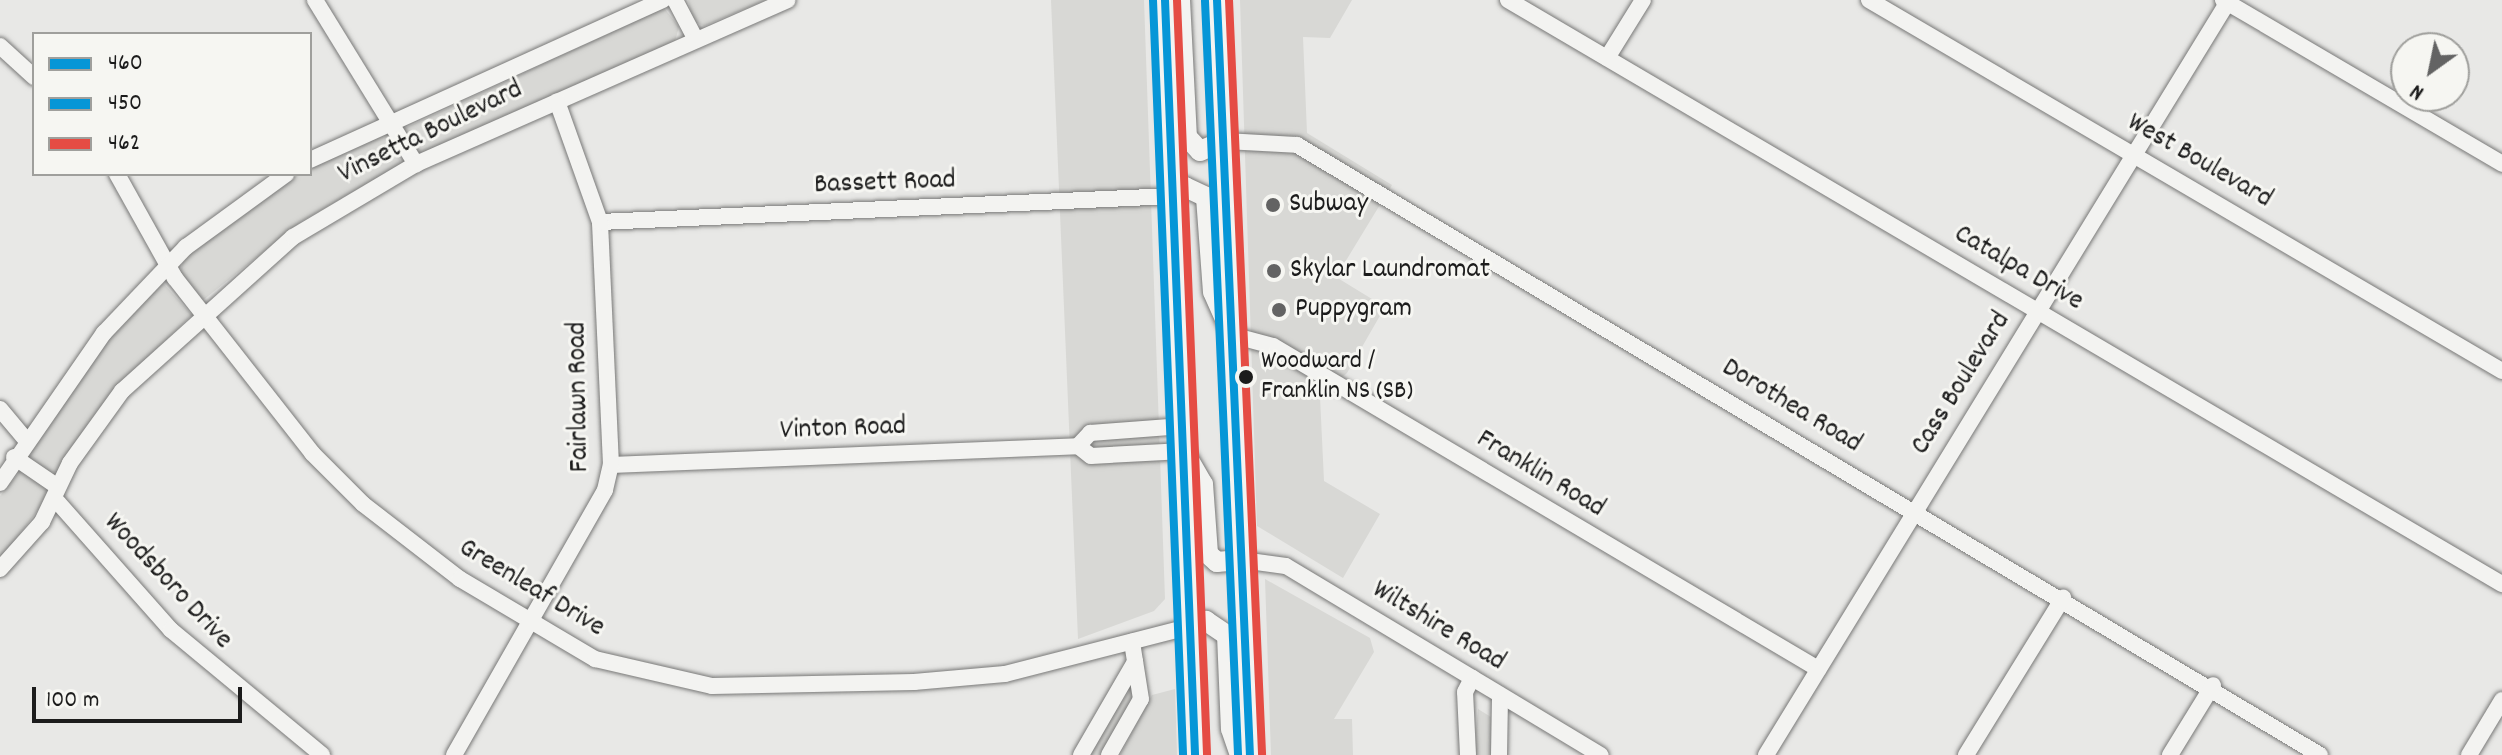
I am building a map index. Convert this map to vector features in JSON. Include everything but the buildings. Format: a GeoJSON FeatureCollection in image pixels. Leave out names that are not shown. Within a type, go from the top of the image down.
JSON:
{"type":"FeatureCollection","features":[{"type":"Feature","properties":{"kind":"main road"},"geometry":{"type":"LineString","coordinates":[[1165,0],[1195,755]]}},
{"type":"Feature","properties":{"kind":"main road"},"geometry":{"type":"LineString","coordinates":[[1180,0],[1187,137],[1200,151],[1224,141]]}},
{"type":"Feature","properties":{"kind":"main road"},"geometry":{"type":"LineString","coordinates":[[1217,0],[1250,755]]}},
{"type":"Feature","properties":{"kind":"main road"},"geometry":{"type":"LineString","coordinates":[[1173,196],[1185,187],[1206,197],[1213,292],[1232,335]]}},
{"type":"Feature","properties":{"kind":"main road"},"geometry":{"type":"LineString","coordinates":[[1184,451],[1203,484],[1208,554],[1217,562],[1242,560]]}},
{"type":"Feature","properties":{"kind":"main road"},"geometry":{"type":"LineString","coordinates":[[1192,626],[1206,621],[1227,635],[1231,729],[1240,755]]}},
{"type":"Feature","properties":{"kind":"street"},"geometry":{"type":"LineString","coordinates":[[315,0],[394,121],[416,164]]}},
{"type":"Feature","properties":{"kind":"street","name":"Vinsetta Boulevard"},"geometry":{"type":"LineString","coordinates":[[312,159],[663,0]]}},
{"type":"Feature","properties":{"kind":"street"},"geometry":{"type":"LineString","coordinates":[[675,0],[696,40]]}},
{"type":"Feature","properties":{"kind":"street","name":"Vinsetta Boulevard"},"geometry":{"type":"LineString","coordinates":[[0,569],[57,493],[122,391],[204,313],[293,237],[416,164],[787,0]]}},
{"type":"Feature","properties":{"kind":"street","name":"Catalpa Drive"},"geometry":{"type":"LineString","coordinates":[[1508,0],[2502,584]]}},
{"type":"Feature","properties":{"kind":"street"},"geometry":{"type":"LineString","coordinates":[[1607,58],[1643,0]]}},
{"type":"Feature","properties":{"kind":"street","name":"West Boulevard"},"geometry":{"type":"LineString","coordinates":[[1869,0],[2502,371]]}},
{"type":"Feature","properties":{"kind":"street"},"geometry":{"type":"LineString","coordinates":[[2226,1],[2502,164]]}},
{"type":"Feature","properties":{"kind":"street","name":"Cass Boulevard"},"geometry":{"type":"LineString","coordinates":[[1770,753],[1818,669],[2226,1]]}},
{"type":"Feature","properties":{"kind":"street"},"geometry":{"type":"LineString","coordinates":[[0,46],[32,75]]}},
{"type":"Feature","properties":{"kind":"street","name":"Fairlawn Road"},"geometry":{"type":"LineString","coordinates":[[454,755],[605,490],[611,465],[600,222],[557,101]]}},
{"type":"Feature","properties":{"kind":"street","name":"Dorothea Road"},"geometry":{"type":"LineString","coordinates":[[1224,141],[1297,145],[2213,685],[2320,755]]}},
{"type":"Feature","properties":{"kind":"street","name":"Greenleaf Drive"},"geometry":{"type":"LineString","coordinates":[[118,176],[170,266],[274,409],[363,504],[530,625],[618,667],[737,688],[968,679],[1192,626]]}},
{"type":"Feature","properties":{"kind":"street"},"geometry":{"type":"LineString","coordinates":[[0,483],[14,457],[75,368],[170,266],[283,176]]}},
{"type":"Feature","properties":{"kind":"street","name":"Bassett Road"},"geometry":{"type":"LineString","coordinates":[[600,222],[1173,196]]}},
{"type":"Feature","properties":{"kind":"street","name":"Franklin Road"},"geometry":{"type":"LineString","coordinates":[[1232,335],[1273,346],[1818,669]]}},
{"type":"Feature","properties":{"kind":"street"},"geometry":{"type":"LineString","coordinates":[[0,409],[26,440]]}},
{"type":"Feature","properties":{"kind":"street","name":"Vinton Road"},"geometry":{"type":"LineString","coordinates":[[1078,446],[1090,433],[1183,426]]}},
{"type":"Feature","properties":{"kind":"street","name":"Vinton Road"},"geometry":{"type":"LineString","coordinates":[[611,465],[1078,446],[1091,456],[1184,451]]}},
{"type":"Feature","properties":{"kind":"street","name":"Woodsboro Drive"},"geometry":{"type":"LineString","coordinates":[[14,457],[57,493],[171,630],[322,755]]}},
{"type":"Feature","properties":{"kind":"street","name":"Wiltshire Road"},"geometry":{"type":"LineString","coordinates":[[1242,560],[1286,566],[1601,755]]}},
{"type":"Feature","properties":{"kind":"street"},"geometry":{"type":"LineString","coordinates":[[1966,755],[2063,598]]}},
{"type":"Feature","properties":{"kind":"street"},"geometry":{"type":"LineString","coordinates":[[1109,755],[1141,699],[1132,642]]}},
{"type":"Feature","properties":{"kind":"street"},"geometry":{"type":"LineString","coordinates":[[1081,755],[1135,662]]}},
{"type":"Feature","properties":{"kind":"street"},"geometry":{"type":"LineString","coordinates":[[1468,755],[1465,692],[1472,678]]}},
{"type":"Feature","properties":{"kind":"street"},"geometry":{"type":"LineString","coordinates":[[2170,755],[2213,685]]}},
{"type":"Feature","properties":{"kind":"street"},"geometry":{"type":"LineString","coordinates":[[1499,755],[1500,695]]}},
{"type":"Feature","properties":{"kind":"street"},"geometry":{"type":"LineString","coordinates":[[2469,755],[2502,700]]}},
{"type":"Feature","properties":{"kind":"shaded area"},"geometry":{"type":"Polygon","coordinates":[[[688,0],[766,0],[704,26],[693,21],[688,0]]]}},
{"type":"Feature","properties":{"kind":"shaded area"},"geometry":{"type":"Polygon","coordinates":[[[1051,0],[1144,0],[1165,599],[1154,611],[1078,639],[1051,0]]]}},
{"type":"Feature","properties":{"kind":"shaded area"},"geometry":{"type":"Polygon","coordinates":[[[1240,0],[1352,0],[1330,38],[1303,37],[1307,133],[1392,185],[1336,277],[1385,307],[1347,373],[1320,397],[1324,481],[1380,514],[1343,578],[1257,526],[1240,0]]]}},
{"type":"Feature","properties":{"kind":"shaded area"},"geometry":{"type":"Polygon","coordinates":[[[664,8],[679,27],[675,41],[426,153],[416,152],[403,129],[664,8]]]}},
{"type":"Feature","properties":{"kind":"shaded area"},"geometry":{"type":"Polygon","coordinates":[[[379,132],[392,134],[401,164],[302,221],[202,301],[180,274],[184,256],[282,184],[297,176],[312,176],[312,168],[379,132]]]}},
{"type":"Feature","properties":{"kind":"shaded area"},"geometry":{"type":"Polygon","coordinates":[[[163,283],[192,315],[125,379],[59,472],[46,472],[26,456],[87,361],[163,283]]]}},
{"type":"Feature","properties":{"kind":"shaded area"},"geometry":{"type":"Polygon","coordinates":[[[22,469],[48,488],[47,498],[0,560],[0,496],[22,469]]]}},
{"type":"Feature","properties":{"kind":"shaded area"},"geometry":{"type":"Polygon","coordinates":[[[1265,579],[1370,638],[1374,652],[1334,719],[1352,719],[1353,755],[1271,755],[1265,579]]]}},
{"type":"Feature","properties":{"kind":"shaded area"},"geometry":{"type":"Polygon","coordinates":[[[1131,688],[1133,700],[1104,755],[1087,755],[1131,688]]]}},
{"type":"Feature","properties":{"kind":"shaded area"},"geometry":{"type":"Polygon","coordinates":[[[1175,689],[1177,755],[1120,755],[1152,695],[1175,689]]]}},
{"type":"Feature","properties":{"kind":"shaded area"},"geometry":{"type":"Polygon","coordinates":[[[1478,709],[1491,717],[1493,755],[1474,755],[1478,709]]]}},
{"type":"Feature","properties":{"kind":"transit line","name":"450"},"geometry":{"type":"LineString","coordinates":[[1153,0],[1183,755]]}},
{"type":"Feature","properties":{"kind":"transit line","name":"460"},"geometry":{"type":"LineString","coordinates":[[1165,0],[1195,755]]}},
{"type":"Feature","properties":{"kind":"transit line","name":"462"},"geometry":{"type":"LineString","coordinates":[[1177,0],[1207,755]]}},
{"type":"Feature","properties":{"kind":"transit line","name":"460"},"geometry":{"type":"LineString","coordinates":[[1217,0],[1250,755]]}},
{"type":"Feature","properties":{"kind":"transit line","name":"462"},"geometry":{"type":"LineString","coordinates":[[1229,0],[1262,754]]}},
{"type":"Feature","properties":{"kind":"transit line","name":"450"},"geometry":{"type":"LineString","coordinates":[[1205,1],[1238,755]]}},
{"type":"Feature","properties":{"kind":"place","name":"Subway"},"geometry":{"type":"Point","coordinates":[1273,205]}},
{"type":"Feature","properties":{"kind":"place","name":"Skylar Laundromat"},"geometry":{"type":"Point","coordinates":[1274,271]}},
{"type":"Feature","properties":{"kind":"place","name":"Puppygram"},"geometry":{"type":"Point","coordinates":[1279,310]}},
{"type":"Feature","properties":{"kind":"place","name":"Woodward / Franklin NS (SB)"},"geometry":{"type":"Point","coordinates":[1246,377]}}]}
